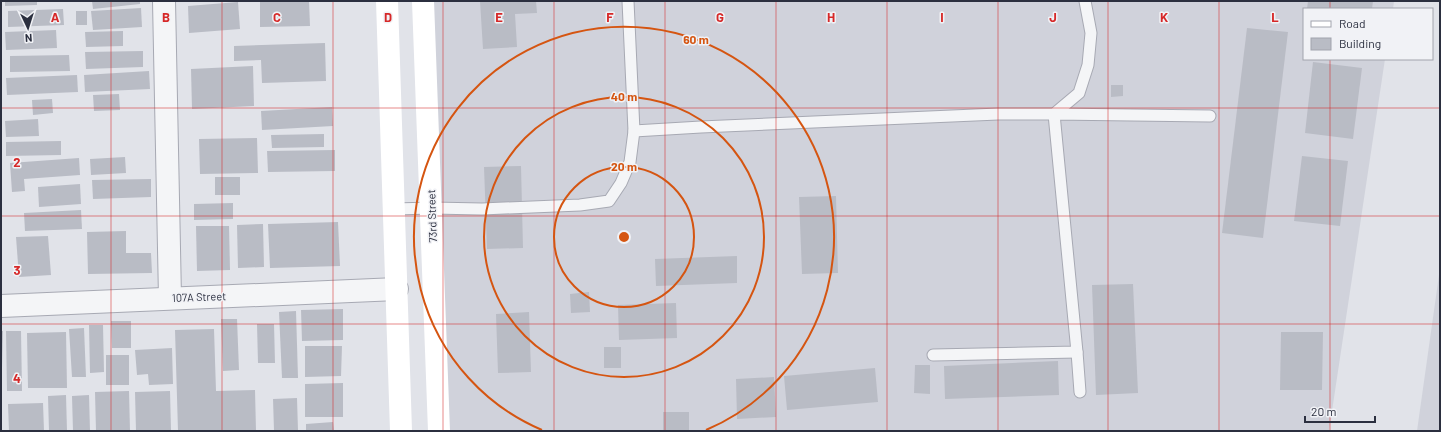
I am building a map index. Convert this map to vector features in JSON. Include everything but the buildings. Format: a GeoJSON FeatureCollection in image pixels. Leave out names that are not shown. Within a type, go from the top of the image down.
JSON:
{"type":"FeatureCollection","features":[{"type":"Feature","properties":{"kind":"main road"},"geometry":{"type":"LineString","coordinates":[[387,1],[401,431]]}},
{"type":"Feature","properties":{"kind":"main road","name":"73rd Street"},"geometry":{"type":"LineString","coordinates":[[423,1],[432,208],[439,431]]}},
{"type":"Feature","properties":{"kind":"street"},"geometry":{"type":"LineString","coordinates":[[164,1],[170,298]]}},
{"type":"Feature","properties":{"kind":"street","name":"107A Street"},"geometry":{"type":"LineString","coordinates":[[1,306],[397,289]]}},
{"type":"Feature","properties":{"kind":"lane"},"geometry":{"type":"LineString","coordinates":[[394,209],[432,208],[472,210],[580,205],[609,201],[621,184],[630,162],[634,131],[628,1]]}},
{"type":"Feature","properties":{"kind":"lane"},"geometry":{"type":"LineString","coordinates":[[1054,114],[1079,93],[1088,65],[1091,33],[1085,1]]}},
{"type":"Feature","properties":{"kind":"lane"},"geometry":{"type":"LineString","coordinates":[[634,131],[990,114],[1210,116]]}},
{"type":"Feature","properties":{"kind":"lane"},"geometry":{"type":"LineString","coordinates":[[1054,114],[1080,392]]}},
{"type":"Feature","properties":{"kind":"lane"},"geometry":{"type":"LineString","coordinates":[[933,355],[1077,352]]}},
{"type":"Feature","properties":{"kind":"shaded area"},"geometry":{"type":"Polygon","coordinates":[[[418,1],[1394,1],[1393,8],[1303,8],[1303,60],[1385,60],[1329,431],[432,431],[418,1]]]}},
{"type":"Feature","properties":{"kind":"shaded area"},"geometry":{"type":"Polygon","coordinates":[[[1440,268],[1440,431],[1417,431],[1440,268]]]}}]}
